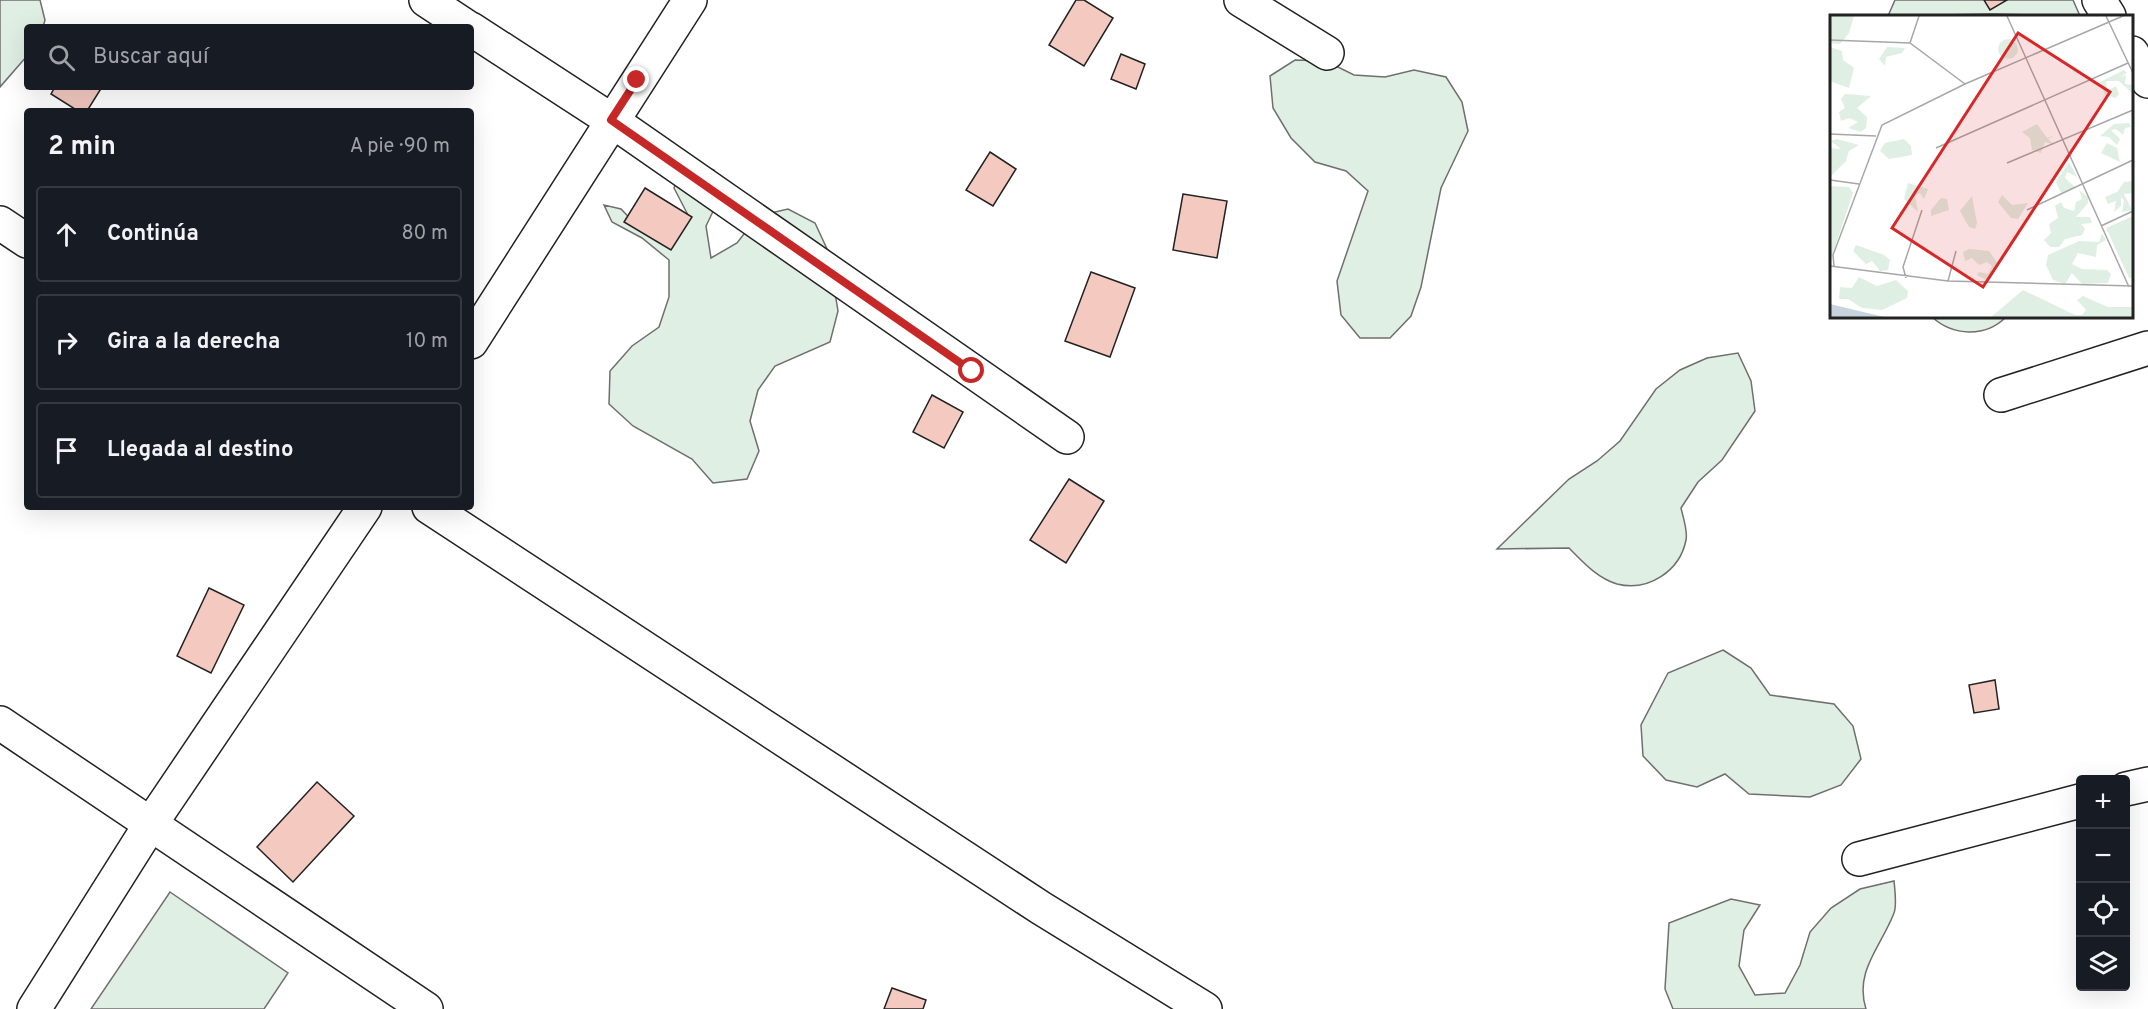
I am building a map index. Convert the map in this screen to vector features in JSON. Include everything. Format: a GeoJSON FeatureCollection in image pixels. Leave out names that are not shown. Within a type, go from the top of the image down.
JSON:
{"type":"FeatureCollection","features":[{"type":"Feature","properties":{"kind":"street"},"geometry":{"type":"LineString","coordinates":[[426,0],[463,24]]}},
{"type":"Feature","properties":{"kind":"street"},"geometry":{"type":"LineString","coordinates":[[474,337],[611,120],[690,0]]}},
{"type":"Feature","properties":{"kind":"street"},"geometry":{"type":"LineString","coordinates":[[1241,0],[1327,53]]}},
{"type":"Feature","properties":{"kind":"street"},"geometry":{"type":"LineString","coordinates":[[2099,0],[2108,15]]}},
{"type":"Feature","properties":{"kind":"street"},"geometry":{"type":"LineString","coordinates":[[474,31],[611,120],[1067,437]]}},
{"type":"Feature","properties":{"kind":"street"},"geometry":{"type":"LineString","coordinates":[[2133,55],[2148,81]]}},
{"type":"Feature","properties":{"kind":"street"},"geometry":{"type":"LineString","coordinates":[[0,224],[24,239]]}},
{"type":"Feature","properties":{"kind":"street"},"geometry":{"type":"LineString","coordinates":[[2001,395],[2148,348]]}},
{"type":"Feature","properties":{"kind":"street"},"geometry":{"type":"LineString","coordinates":[[34,1009],[150,825],[363,510]]}},
{"type":"Feature","properties":{"kind":"street"},"geometry":{"type":"LineString","coordinates":[[434,510],[1041,908],[1205,1009]]}},
{"type":"Feature","properties":{"kind":"street"},"geometry":{"type":"LineString","coordinates":[[0,723],[426,1009]]}},
{"type":"Feature","properties":{"kind":"street"},"geometry":{"type":"LineString","coordinates":[[2130,788],[2148,784]]}},
{"type":"Feature","properties":{"kind":"street"},"geometry":{"type":"LineString","coordinates":[[1859,859],[2076,802]]}},
{"type":"Feature","properties":{"kind":"green space"},"geometry":{"type":"Polygon","coordinates":[[[0,0],[40,0],[44,24],[24,24],[24,59],[0,87],[0,0]]]}},
{"type":"Feature","properties":{"kind":"green space"},"geometry":{"type":"Polygon","coordinates":[[[1895,0],[2073,0],[2080,15],[1992,14],[1888,15],[1895,0]]]}},
{"type":"Feature","properties":{"kind":"green space"},"geometry":{"type":"Polygon","coordinates":[[[1295,60],[1326,61],[1354,75],[1385,77],[1414,70],[1446,77],[1462,102],[1468,131],[1441,188],[1421,287],[1411,316],[1390,338],[1360,338],[1341,315],[1337,281],[1368,191],[1346,171],[1315,162],[1291,138],[1273,108],[1270,76],[1295,60]]]}},
{"type":"Feature","properties":{"kind":"green space"},"geometry":{"type":"Polygon","coordinates":[[[684,159],[714,170],[719,199],[706,226],[711,258],[737,243],[758,216],[788,209],[815,223],[828,251],[838,311],[830,342],[775,366],[758,390],[750,421],[759,451],[747,479],[713,483],[692,459],[633,426],[609,404],[610,371],[632,346],[659,327],[669,297],[669,260],[642,238],[612,222],[604,205],[621,209],[641,230],[689,217],[674,188],[684,159]]]}},
{"type":"Feature","properties":{"kind":"green space"},"geometry":{"type":"Polygon","coordinates":[[[1933,318],[2005,318],[1989,329],[1969,332],[1949,328],[1933,318]]]}},
{"type":"Feature","properties":{"kind":"green space"},"geometry":{"type":"Polygon","coordinates":[[[1738,353],[1751,381],[1755,411],[1722,460],[1698,482],[1681,508],[1686,528],[1686,540],[1683,551],[1670,570],[1651,582],[1629,586],[1603,578],[1569,548],[1497,549],[1569,479],[1597,461],[1620,441],[1656,389],[1680,370],[1707,358],[1738,353]]]}},
{"type":"Feature","properties":{"kind":"green space"},"geometry":{"type":"Polygon","coordinates":[[[1723,650],[1751,668],[1770,695],[1834,704],[1853,726],[1861,759],[1841,785],[1810,797],[1749,794],[1725,774],[1697,787],[1666,780],[1643,756],[1641,725],[1668,673],[1723,650]]]}},
{"type":"Feature","properties":{"kind":"green space"},"geometry":{"type":"Polygon","coordinates":[[[1894,881],[1896,902],[1894,913],[1866,971],[1863,983],[1866,1009],[1673,1009],[1665,989],[1669,923],[1731,899],[1760,905],[1744,930],[1739,966],[1755,995],[1785,993],[1800,965],[1810,932],[1831,908],[1860,889],[1894,881]]]}},
{"type":"Feature","properties":{"kind":"green space"},"geometry":{"type":"Polygon","coordinates":[[[170,892],[288,973],[264,1009],[91,1009],[170,892]]]}},
{"type":"Feature","properties":{"kind":"building"},"geometry":{"type":"Polygon","coordinates":[[[1076,0],[1084,0],[1113,18],[1084,66],[1049,45],[1076,0]]]}},
{"type":"Feature","properties":{"kind":"building"},"geometry":{"type":"Polygon","coordinates":[[[1984,0],[2007,0],[1990,10],[1984,0]]]}},
{"type":"Feature","properties":{"kind":"building"},"geometry":{"type":"Polygon","coordinates":[[[1121,54],[1145,64],[1136,89],[1111,79],[1121,54]]]}},
{"type":"Feature","properties":{"kind":"building"},"geometry":{"type":"Polygon","coordinates":[[[53,90],[100,90],[89,108],[73,108],[51,94],[53,90]]]}},
{"type":"Feature","properties":{"kind":"building"},"geometry":{"type":"Polygon","coordinates":[[[990,152],[1016,169],[993,206],[966,190],[990,152]]]}},
{"type":"Feature","properties":{"kind":"building"},"geometry":{"type":"Polygon","coordinates":[[[645,188],[692,217],[671,250],[624,222],[645,188]]]}},
{"type":"Feature","properties":{"kind":"building"},"geometry":{"type":"Polygon","coordinates":[[[1183,194],[1227,201],[1217,258],[1173,250],[1183,194]]]}},
{"type":"Feature","properties":{"kind":"building"},"geometry":{"type":"Polygon","coordinates":[[[1091,272],[1135,288],[1110,357],[1065,341],[1091,272]]]}},
{"type":"Feature","properties":{"kind":"building"},"geometry":{"type":"Polygon","coordinates":[[[932,395],[963,412],[944,448],[913,432],[932,395]]]}},
{"type":"Feature","properties":{"kind":"building"},"geometry":{"type":"Polygon","coordinates":[[[1069,479],[1104,501],[1066,563],[1030,540],[1069,479]]]}},
{"type":"Feature","properties":{"kind":"building"},"geometry":{"type":"Polygon","coordinates":[[[209,588],[244,605],[211,673],[177,656],[209,588]]]}},
{"type":"Feature","properties":{"kind":"building"},"geometry":{"type":"Polygon","coordinates":[[[1995,680],[1999,709],[1974,713],[1969,685],[1995,680]]]}},
{"type":"Feature","properties":{"kind":"building"},"geometry":{"type":"Polygon","coordinates":[[[317,782],[354,816],[293,882],[257,847],[317,782]]]}},
{"type":"Feature","properties":{"kind":"building"},"geometry":{"type":"Polygon","coordinates":[[[892,988],[926,1000],[923,1009],[884,1009],[892,988]]]}},
{"type":"Feature","properties":{"kind":"route"},"geometry":{"type":"LineString","coordinates":[[637,80],[611,120],[972,371]]}}]}
